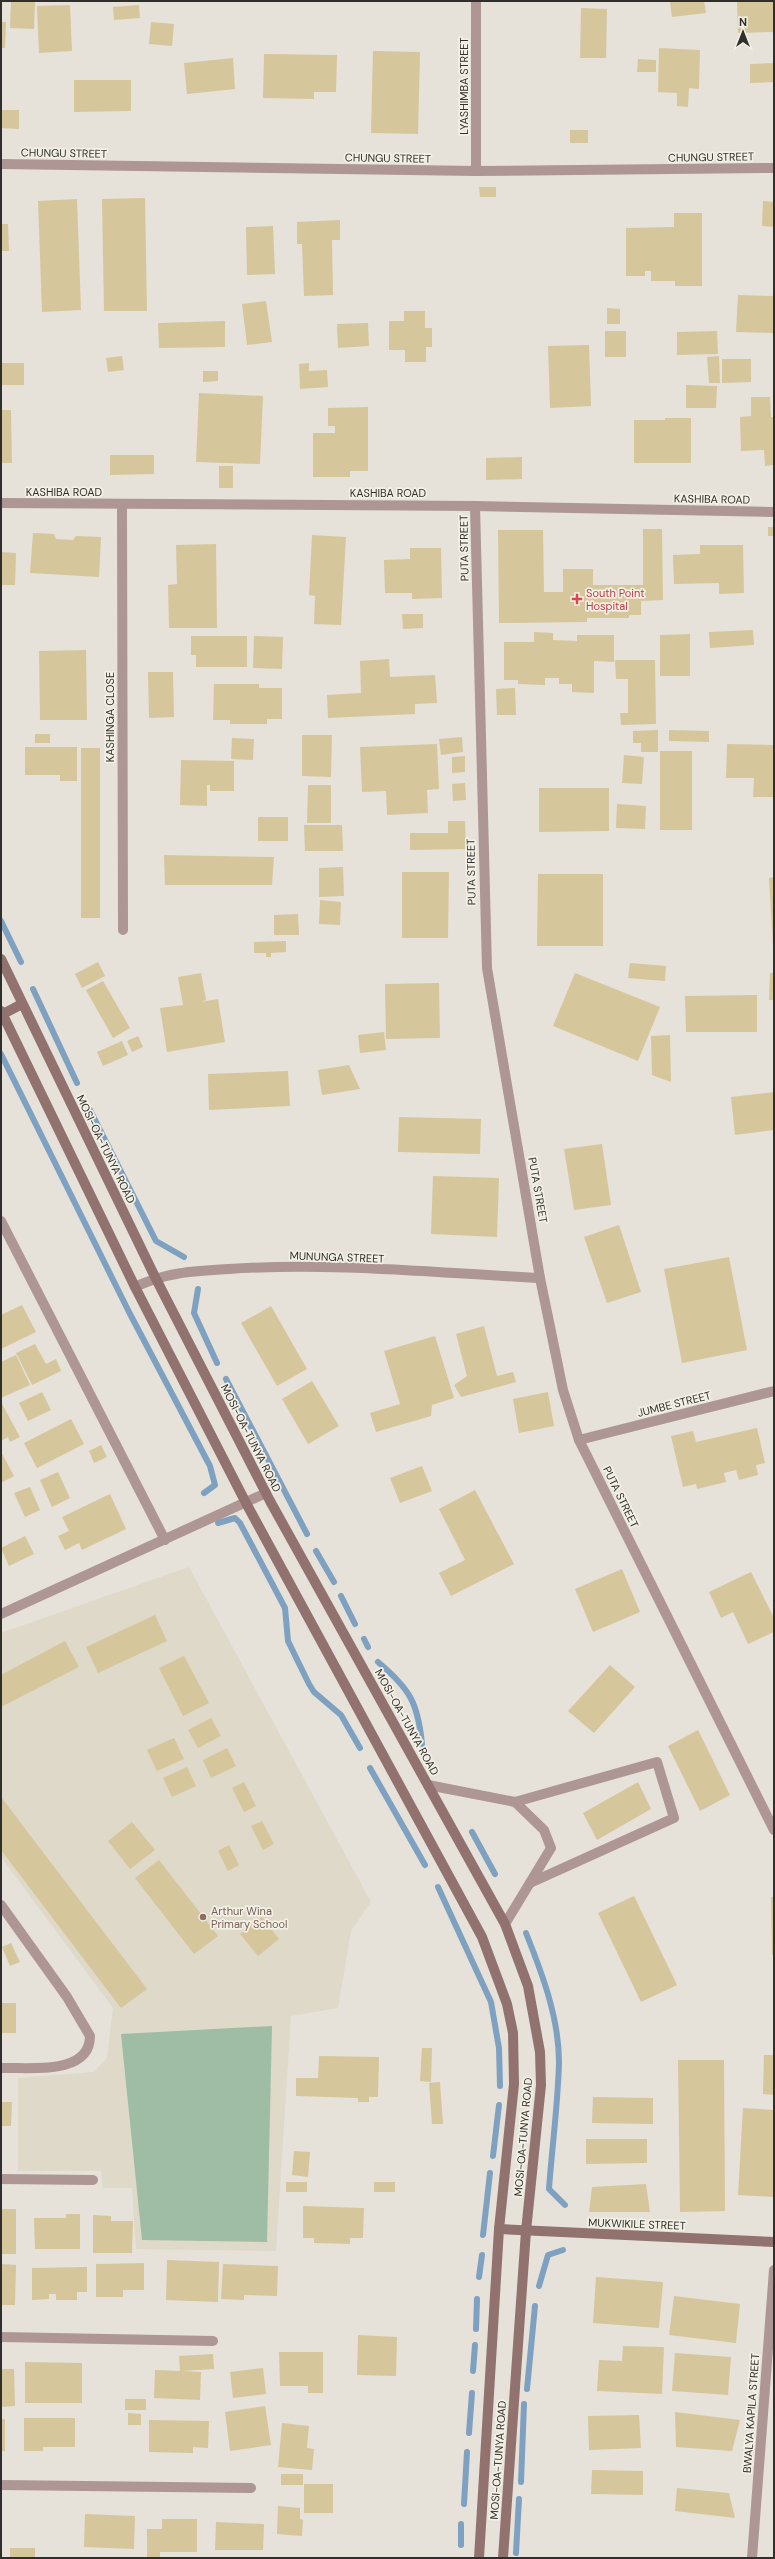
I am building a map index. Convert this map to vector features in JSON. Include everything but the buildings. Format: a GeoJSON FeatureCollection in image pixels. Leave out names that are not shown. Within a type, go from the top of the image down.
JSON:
{"type":"FeatureCollection","features":[{"type":"Feature","properties":{"kind":"main road","name":"MOSI-OA-TUNYA ROAD"},"geometry":{"type":"LineString","coordinates":[[1,959],[155,1277],[266,1493],[505,1924],[528,1986],[540,2052],[541,2085],[526,2231],[503,2558]]}},
{"type":"Feature","properties":{"kind":"main road"},"geometry":{"type":"LineString","coordinates":[[2,1013],[22,1004]]}},
{"type":"Feature","properties":{"kind":"main road","name":"MOSI-OA-TUNYA ROAD"},"geometry":{"type":"LineString","coordinates":[[2,1013],[135,1287],[246,1503],[482,1937],[494,1970],[513,2033],[514,2084],[499,2229],[479,2558]]}},
{"type":"Feature","properties":{"kind":"main road","name":"MUKWIKILE STREET"},"geometry":{"type":"LineString","coordinates":[[499,2229],[774,2242]]}},
{"type":"Feature","properties":{"kind":"street","name":"LYASHIMBA STREET"},"geometry":{"type":"LineString","coordinates":[[476,1],[476,171]]}},
{"type":"Feature","properties":{"kind":"street","name":"CHUNGU STREET"},"geometry":{"type":"LineString","coordinates":[[1,164],[476,171],[774,168]]}},
{"type":"Feature","properties":{"kind":"street","name":"KASHIBA ROAD"},"geometry":{"type":"LineString","coordinates":[[1,504],[475,506],[774,512]]}},
{"type":"Feature","properties":{"kind":"street","name":"KASHINGA CLOSE"},"geometry":{"type":"LineString","coordinates":[[122,504],[123,930]]}},
{"type":"Feature","properties":{"kind":"street","name":"PUTA STREET"},"geometry":{"type":"LineString","coordinates":[[475,506],[485,949],[540,1278],[563,1390],[579,1440],[774,1830]]}},
{"type":"Feature","properties":{"kind":"street"},"geometry":{"type":"LineString","coordinates":[[1,1221],[165,1540]]}},
{"type":"Feature","properties":{"kind":"street","name":"MUNUNGA STREET"},"geometry":{"type":"LineString","coordinates":[[135,1287],[155,1277],[187,1272],[260,1267],[342,1268],[540,1278]]}},
{"type":"Feature","properties":{"kind":"street","name":"JUMBE STREET"},"geometry":{"type":"LineString","coordinates":[[579,1440],[774,1391]]}},
{"type":"Feature","properties":{"kind":"street"},"geometry":{"type":"LineString","coordinates":[[1,1614],[266,1493]]}},
{"type":"Feature","properties":{"kind":"street"},"geometry":{"type":"LineString","coordinates":[[428,1785],[515,1802],[657,1762],[674,1818],[530,1883]]}},
{"type":"Feature","properties":{"kind":"street"},"geometry":{"type":"LineString","coordinates":[[505,1924],[551,1848],[544,1830],[515,1802]]}},
{"type":"Feature","properties":{"kind":"street"},"geometry":{"type":"LineString","coordinates":[[1,1906],[67,1997],[90,2036],[86,2054],[76,2062],[64,2066],[1,2068]]}},
{"type":"Feature","properties":{"kind":"street"},"geometry":{"type":"LineString","coordinates":[[1,2179],[93,2180]]}},
{"type":"Feature","properties":{"kind":"street","name":"BWALYA KAPILA STREET"},"geometry":{"type":"LineString","coordinates":[[752,2558],[774,2270]]}},
{"type":"Feature","properties":{"kind":"street"},"geometry":{"type":"LineString","coordinates":[[1,2337],[213,2341]]}},
{"type":"Feature","properties":{"kind":"street"},"geometry":{"type":"LineString","coordinates":[[1,2485],[251,2488]]}},
{"type":"Feature","properties":{"kind":"shaded area","name":"Arthur Wina Primary School"},"geometry":{"type":"Polygon","coordinates":[[[189,1567],[371,1902],[351,1931],[338,2008],[291,2016],[276,2251],[136,2249],[132,2188],[103,2188],[101,2171],[18,2171],[18,2078],[94,2072],[107,2058],[113,2008],[1,1857],[1,1633],[189,1567]]]}},
{"type":"Feature","properties":{"kind":"green space"},"geometry":{"type":"Polygon","coordinates":[[[272,2026],[267,2242],[142,2240],[121,2034],[272,2026]]]}},
{"type":"Feature","properties":{"kind":"waterway"},"geometry":{"type":"LineString","coordinates":[[1,921],[21,962]]}},
{"type":"Feature","properties":{"kind":"waterway"},"geometry":{"type":"LineString","coordinates":[[33,989],[77,1083]]}},
{"type":"Feature","properties":{"kind":"waterway"},"geometry":{"type":"LineString","coordinates":[[1,1054],[129,1312],[210,1466],[215,1485],[204,1493]]}},
{"type":"Feature","properties":{"kind":"waterway"},"geometry":{"type":"LineString","coordinates":[[90,1110],[156,1241],[184,1257]]}},
{"type":"Feature","properties":{"kind":"waterway"},"geometry":{"type":"LineString","coordinates":[[198,1289],[194,1313],[217,1363]]}},
{"type":"Feature","properties":{"kind":"waterway"},"geometry":{"type":"LineString","coordinates":[[226,1379],[307,1534]]}},
{"type":"Feature","properties":{"kind":"waterway"},"geometry":{"type":"LineString","coordinates":[[218,1523],[235,1518],[240,1523],[285,1608],[288,1641],[309,1684],[314,1692],[341,1715],[360,1748]]}},
{"type":"Feature","properties":{"kind":"waterway"},"geometry":{"type":"LineString","coordinates":[[316,1551],[334,1582]]}},
{"type":"Feature","properties":{"kind":"waterway"},"geometry":{"type":"LineString","coordinates":[[341,1596],[355,1624]]}},
{"type":"Feature","properties":{"kind":"waterway"},"geometry":{"type":"LineString","coordinates":[[364,1639],[368,1647]]}},
{"type":"Feature","properties":{"kind":"waterway"},"geometry":{"type":"LineString","coordinates":[[378,1662],[398,1680],[415,1707],[422,1744]]}},
{"type":"Feature","properties":{"kind":"waterway"},"geometry":{"type":"LineString","coordinates":[[370,1768],[425,1865]]}},
{"type":"Feature","properties":{"kind":"waterway"},"geometry":{"type":"LineString","coordinates":[[472,1832],[495,1874]]}},
{"type":"Feature","properties":{"kind":"waterway"},"geometry":{"type":"LineString","coordinates":[[438,1887],[491,2002],[499,2048],[500,2086]]}},
{"type":"Feature","properties":{"kind":"waterway"},"geometry":{"type":"LineString","coordinates":[[526,1933],[538,1964],[553,2012],[556,2029],[559,2062],[549,2189],[565,2205]]}},
{"type":"Feature","properties":{"kind":"waterway"},"geometry":{"type":"LineString","coordinates":[[493,2156],[499,2105]]}},
{"type":"Feature","properties":{"kind":"waterway"},"geometry":{"type":"LineString","coordinates":[[483,2235],[490,2173]]}},
{"type":"Feature","properties":{"kind":"waterway"},"geometry":{"type":"LineString","coordinates":[[539,2286],[548,2255],[563,2250]]}},
{"type":"Feature","properties":{"kind":"waterway"},"geometry":{"type":"LineString","coordinates":[[479,2277],[482,2255]]}},
{"type":"Feature","properties":{"kind":"waterway"},"geometry":{"type":"LineString","coordinates":[[476,2329],[477,2299]]}},
{"type":"Feature","properties":{"kind":"waterway"},"geometry":{"type":"LineString","coordinates":[[527,2389],[535,2306]]}},
{"type":"Feature","properties":{"kind":"waterway"},"geometry":{"type":"LineString","coordinates":[[473,2371],[475,2345]]}},
{"type":"Feature","properties":{"kind":"waterway"},"geometry":{"type":"LineString","coordinates":[[469,2433],[472,2393]]}},
{"type":"Feature","properties":{"kind":"waterway"},"geometry":{"type":"LineString","coordinates":[[521,2482],[524,2404]]}},
{"type":"Feature","properties":{"kind":"waterway"},"geometry":{"type":"LineString","coordinates":[[464,2504],[467,2452]]}},
{"type":"Feature","properties":{"kind":"waterway"},"geometry":{"type":"LineString","coordinates":[[516,2553],[519,2499]]}},
{"type":"Feature","properties":{"kind":"waterway"},"geometry":{"type":"LineString","coordinates":[[461,2524],[461,2545]]}},
{"type":"Feature","properties":{"kind":"place","name":"South Point Hospital"},"geometry":{"type":"Point","coordinates":[577,599]}},
{"type":"Feature","properties":{"kind":"place","name":"Arthur Wina Primary School"},"geometry":{"type":"Point","coordinates":[203,1917]}}]}
